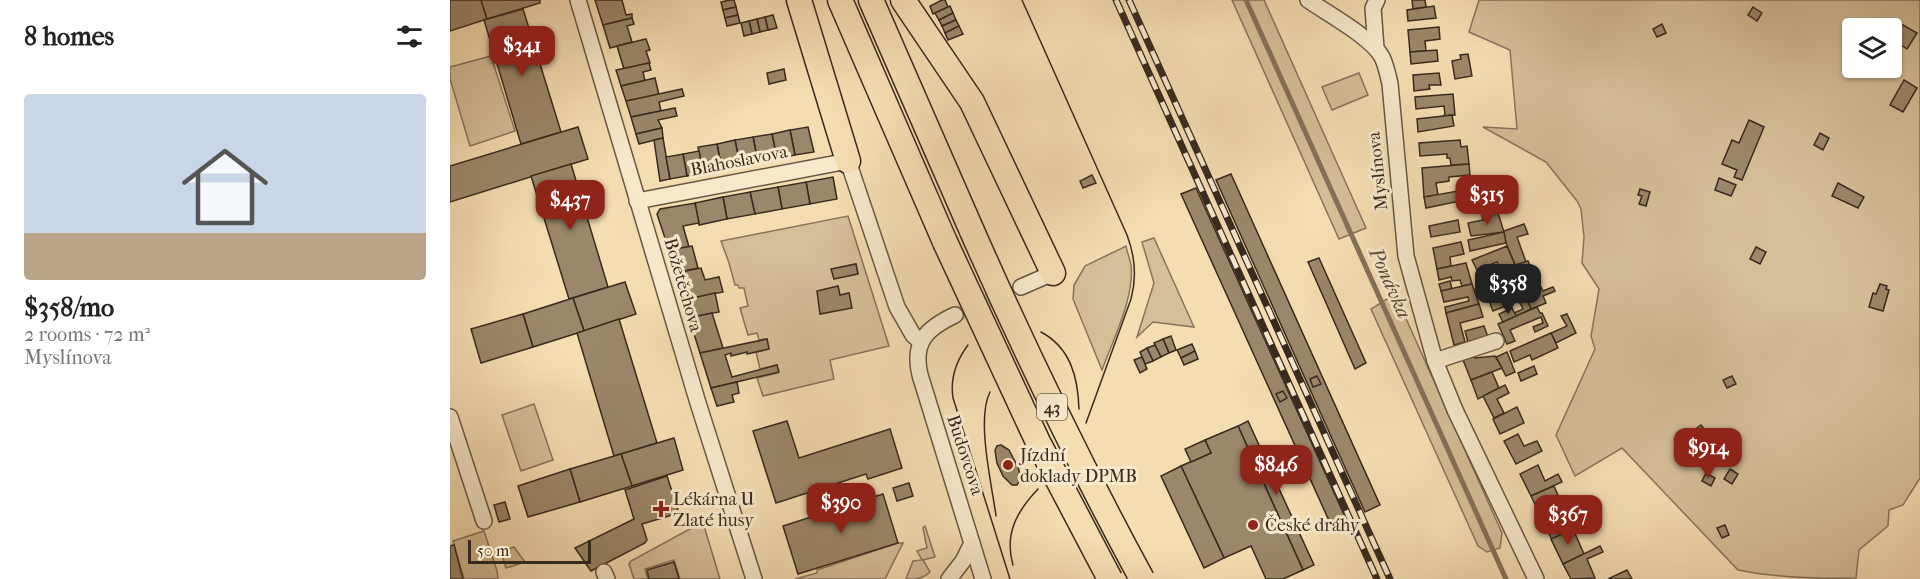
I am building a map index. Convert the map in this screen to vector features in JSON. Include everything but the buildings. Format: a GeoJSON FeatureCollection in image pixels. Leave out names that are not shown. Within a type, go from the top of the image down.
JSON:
{"type":"FeatureCollection","features":[{"type":"Feature","properties":{"kind":"highway"},"geometry":{"type":"LineString","coordinates":[[799,0],[849,160]]}},
{"type":"Feature","properties":{"kind":"highway","name":"43"},"geometry":{"type":"LineString","coordinates":[[840,0],[945,242],[1038,442],[1110,579]]}},
{"type":"Feature","properties":{"kind":"highway","name":"43"},"geometry":{"type":"LineString","coordinates":[[871,0],[1012,323],[1063,430],[1142,579]]}},
{"type":"Feature","properties":{"kind":"highway"},"geometry":{"type":"LineString","coordinates":[[903,0],[972,102],[1053,273]]}},
{"type":"Feature","properties":{"kind":"street","name":"Božetěchova"},"geometry":{"type":"LineString","coordinates":[[578,0],[698,403],[754,579]]}},
{"type":"Feature","properties":{"kind":"street"},"geometry":{"type":"LineString","coordinates":[[1308,0],[1376,48]]}},
{"type":"Feature","properties":{"kind":"street","name":"Myslínova"},"geometry":{"type":"LineString","coordinates":[[1377,0],[1373,8],[1376,48],[1383,58],[1390,84],[1406,256],[1435,361],[1455,410],[1536,579]]}},
{"type":"Feature","properties":{"kind":"street","name":"Blahoslavova"},"geometry":{"type":"LineString","coordinates":[[637,201],[849,160]]}},
{"type":"Feature","properties":{"kind":"street"},"geometry":{"type":"LineString","coordinates":[[849,160],[897,307],[913,335],[921,342],[934,327],[955,315]]}},
{"type":"Feature","properties":{"kind":"street"},"geometry":{"type":"LineString","coordinates":[[1021,287],[1053,273]]}},
{"type":"Feature","properties":{"kind":"street"},"geometry":{"type":"LineString","coordinates":[[1435,361],[1496,341]]}},
{"type":"Feature","properties":{"kind":"street","name":"Budovcova"},"geometry":{"type":"LineString","coordinates":[[921,342],[917,360],[920,375],[983,579]]}},
{"type":"Feature","properties":{"kind":"street"},"geometry":{"type":"LineString","coordinates":[[450,417],[484,521]]}},
{"type":"Feature","properties":{"kind":"street"},"geometry":{"type":"LineString","coordinates":[[949,579],[963,561],[972,543]]}},
{"type":"Feature","properties":{"kind":"shaded area"},"geometry":{"type":"Polygon","coordinates":[[[1232,0],[1264,0],[1366,228],[1339,239],[1232,0]]]}},
{"type":"Feature","properties":{"kind":"shaded area"},"geometry":{"type":"Polygon","coordinates":[[[1479,0],[1920,0],[1920,478],[1903,505],[1889,510],[1888,526],[1859,550],[1856,578],[1767,575],[1738,570],[1622,448],[1575,476],[1556,435],[1595,349],[1591,336],[1599,289],[1582,263],[1584,237],[1581,209],[1577,201],[1546,162],[1483,127],[1517,129],[1510,50],[1469,32],[1479,0]]]}},
{"type":"Feature","properties":{"kind":"shaded area"},"geometry":{"type":"Polygon","coordinates":[[[491,56],[515,131],[470,146],[450,79],[450,67],[491,56]]]}},
{"type":"Feature","properties":{"kind":"shaded area"},"geometry":{"type":"Polygon","coordinates":[[[1359,73],[1368,95],[1332,110],[1322,87],[1359,73]]]}},
{"type":"Feature","properties":{"kind":"shaded area"},"geometry":{"type":"Polygon","coordinates":[[[848,216],[889,346],[830,360],[834,379],[763,396],[757,378],[778,373],[777,365],[760,369],[756,352],[769,349],[767,339],[759,340],[757,333],[748,335],[740,308],[748,306],[744,288],[735,285],[721,241],[848,216]],[[856,264],[832,269],[834,279],[858,274],[856,264]]]}},
{"type":"Feature","properties":{"kind":"shaded area"},"geometry":{"type":"Polygon","coordinates":[[[1154,238],[1194,327],[1153,322],[1137,337],[1154,283],[1142,242],[1154,238]]]}},
{"type":"Feature","properties":{"kind":"shaded area"},"geometry":{"type":"Polygon","coordinates":[[[1126,246],[1131,265],[1130,290],[1102,370],[1073,299],[1074,285],[1085,266],[1126,246]]]}},
{"type":"Feature","properties":{"kind":"shaded area"},"geometry":{"type":"Polygon","coordinates":[[[1395,294],[1502,533],[1500,548],[1487,552],[1478,546],[1371,309],[1395,294]]]}},
{"type":"Feature","properties":{"kind":"shaded area"},"geometry":{"type":"Polygon","coordinates":[[[534,404],[553,460],[521,471],[502,415],[534,404]]]}},
{"type":"Feature","properties":{"kind":"shaded area"},"geometry":{"type":"Polygon","coordinates":[[[697,525],[704,526],[720,579],[680,579],[674,560],[645,569],[648,579],[634,579],[629,564],[631,561],[697,525]]]}},
{"type":"Feature","properties":{"kind":"shaded area"},"geometry":{"type":"Polygon","coordinates":[[[925,526],[935,557],[923,560],[930,572],[916,579],[906,579],[913,561],[922,560],[917,551],[927,548],[923,528],[925,526]]]}},
{"type":"Feature","properties":{"kind":"shaded area"},"geometry":{"type":"Polygon","coordinates":[[[484,531],[498,579],[464,579],[453,541],[484,531]]]}},
{"type":"Feature","properties":{"kind":"shaded area"},"geometry":{"type":"Polygon","coordinates":[[[903,543],[885,579],[795,579],[817,573],[817,570],[903,543]]]}},
{"type":"Feature","properties":{"kind":"shaded area"},"geometry":{"type":"Polygon","coordinates":[[[514,547],[525,562],[506,568],[501,552],[514,547]]]}},
{"type":"Feature","properties":{"kind":"waterway","name":"Ponávka"},"geometry":{"type":"LineString","coordinates":[[1246,0],[1506,579]]}},
{"type":"Feature","properties":{"kind":"tunnel"},"geometry":{"type":"LineString","coordinates":[[955,315],[1021,287]]}},
{"type":"Feature","properties":{"kind":"tram line"},"geometry":{"type":"LineString","coordinates":[[1022,0],[1127,235],[1132,251],[1134,283],[1131,299],[1086,423]]}},
{"type":"Feature","properties":{"kind":"tram line"},"geometry":{"type":"LineString","coordinates":[[1041,332],[1059,346],[1071,365],[1077,386],[1079,409]]}},
{"type":"Feature","properties":{"kind":"tram line"},"geometry":{"type":"LineString","coordinates":[[968,345],[955,370],[952,384],[953,398],[1010,579]]}},
{"type":"Feature","properties":{"kind":"tram line"},"geometry":{"type":"LineString","coordinates":[[990,392],[984,418],[996,516]]}},
{"type":"Feature","properties":{"kind":"tram line"},"geometry":{"type":"LineString","coordinates":[[1013,565],[1011,533],[1018,515],[1038,489]]}},
{"type":"Feature","properties":{"kind":"railway"},"geometry":{"type":"LineString","coordinates":[[1116,0],[1377,579]]}},
{"type":"Feature","properties":{"kind":"railway"},"geometry":{"type":"LineString","coordinates":[[1129,0],[1390,579]]}},
{"type":"Feature","properties":{"kind":"place","name":"Jízdní doklady DPMB"},"geometry":{"type":"Point","coordinates":[1008,465]}},
{"type":"Feature","properties":{"kind":"place","name":"Lékárna U Zlaté husy"},"geometry":{"type":"Point","coordinates":[661,509]}},
{"type":"Feature","properties":{"kind":"place","name":"České dráhy"},"geometry":{"type":"Point","coordinates":[1253,525]}}]}
